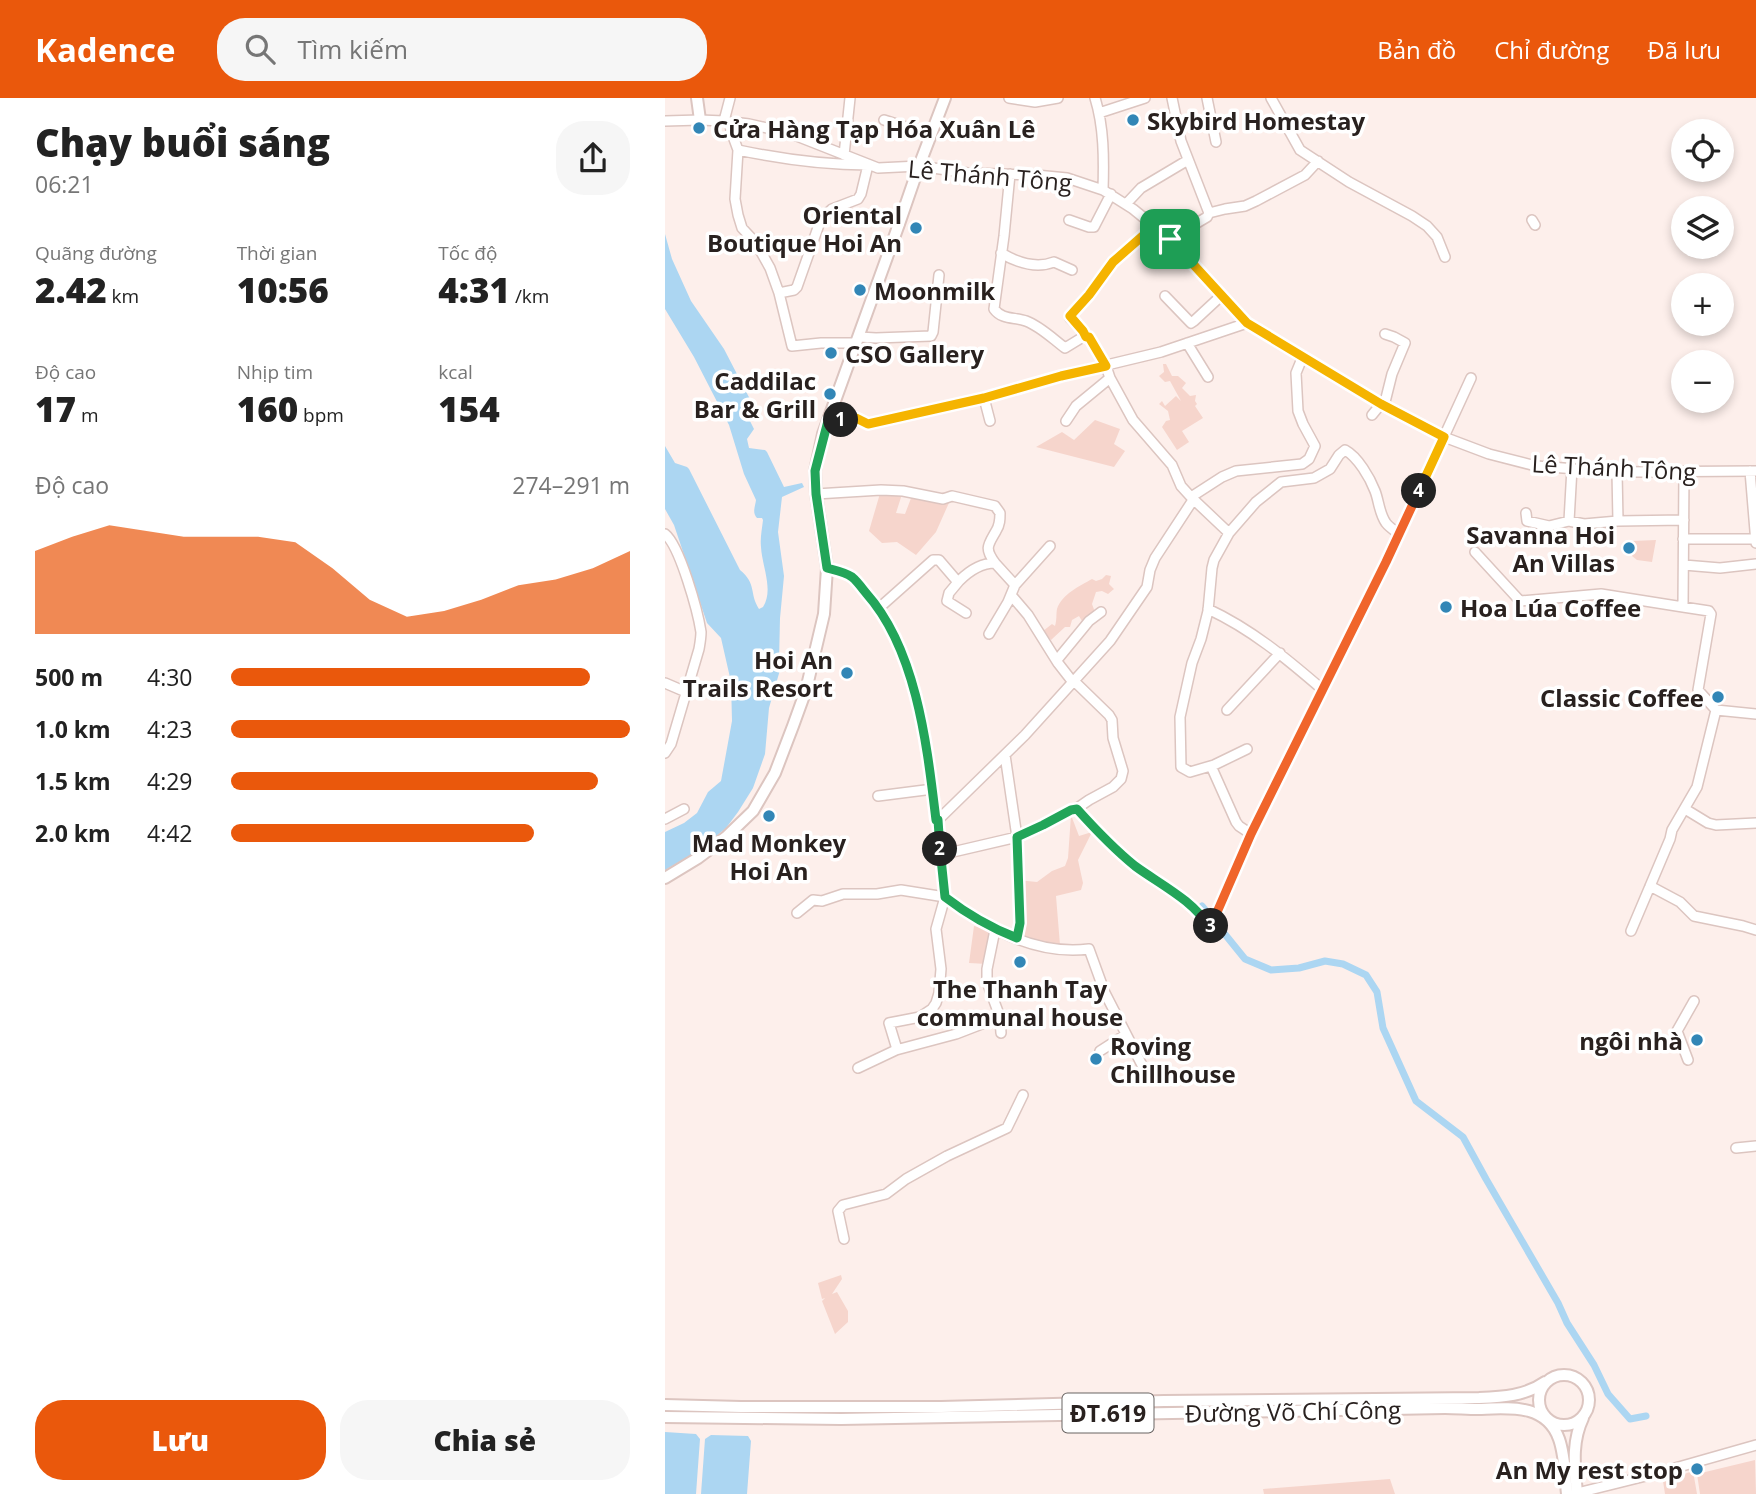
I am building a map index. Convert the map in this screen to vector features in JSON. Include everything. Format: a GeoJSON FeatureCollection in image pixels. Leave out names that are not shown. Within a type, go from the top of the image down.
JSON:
{"type":"FeatureCollection","features":[{"type":"Feature","properties":{"kind":"main road"},"geometry":{"type":"LineString","coordinates":[[697,98],[700,120]]}},
{"type":"Feature","properties":{"kind":"main road"},"geometry":{"type":"LineString","coordinates":[[665,878],[726,837],[753,811],[775,773],[806,690],[824,614],[827,568],[815,471],[828,421],[945,98]]}},
{"type":"Feature","properties":{"kind":"main road"},"geometry":{"type":"LineString","coordinates":[[1567,1494],[1559,1440],[1539,1407],[1538,1398],[1545,1382],[1561,1374],[1577,1378],[1583,1383],[1589,1398],[1575,1441],[1577,1494]]}},
{"type":"Feature","properties":{"kind":"main road","name":"Đường Võ Chí Công"},"geometry":{"type":"LineString","coordinates":[[665,1405],[816,1413],[954,1406],[1164,1401],[1479,1398],[1527,1392],[1545,1382]]}},
{"type":"Feature","properties":{"kind":"main road","name":"Đường Võ Chí Công"},"geometry":{"type":"LineString","coordinates":[[665,1416],[1499,1408],[1536,1413],[1549,1421]]}},
{"type":"Feature","properties":{"kind":"main road"},"geometry":{"type":"LineString","coordinates":[[1549,1421],[1566,1425],[1574,1423],[1586,1413]]}},
{"type":"Feature","properties":{"kind":"street"},"geometry":{"type":"LineString","coordinates":[[730,98],[727,122],[738,150],[735,199],[738,215],[742,228],[756,243],[770,268],[792,346],[931,336],[939,275]]}},
{"type":"Feature","properties":{"kind":"street"},"geometry":{"type":"LineString","coordinates":[[844,155],[850,98]]}},
{"type":"Feature","properties":{"kind":"street"},"geometry":{"type":"LineString","coordinates":[[1009,98],[1035,102],[1058,98]]}},
{"type":"Feature","properties":{"kind":"street"},"geometry":{"type":"LineString","coordinates":[[1069,220],[1094,227],[1107,192],[1100,113],[1095,98]]}},
{"type":"Feature","properties":{"kind":"street"},"geometry":{"type":"LineString","coordinates":[[1100,113],[1145,98]]}},
{"type":"Feature","properties":{"kind":"street"},"geometry":{"type":"LineString","coordinates":[[1172,98],[1178,130],[1209,213]]}},
{"type":"Feature","properties":{"kind":"street"},"geometry":{"type":"LineString","coordinates":[[1207,98],[1216,142]]}},
{"type":"Feature","properties":{"kind":"street"},"geometry":{"type":"LineString","coordinates":[[1271,98],[1300,150],[1349,182],[1427,226],[1437,237],[1444,253]]}},
{"type":"Feature","properties":{"kind":"street"},"geometry":{"type":"LineString","coordinates":[[884,120],[931,135]]}},
{"type":"Feature","properties":{"kind":"street","name":"Lê Thánh Tông"},"geometry":{"type":"LineString","coordinates":[[665,121],[727,122],[789,133],[878,168],[919,166],[968,173],[1067,178],[1107,192],[1170,239],[1247,323],[1383,405],[1444,437],[1489,454],[1536,466],[1617,472],[1753,471],[1756,541]]}},
{"type":"Feature","properties":{"kind":"street"},"geometry":{"type":"LineString","coordinates":[[738,150],[766,156],[868,165],[858,199],[832,209],[821,219],[799,286],[794,290],[779,293]]}},
{"type":"Feature","properties":{"kind":"street"},"geometry":{"type":"LineString","coordinates":[[1126,204],[1141,188],[1188,160]]}},
{"type":"Feature","properties":{"kind":"street"},"geometry":{"type":"LineString","coordinates":[[1170,239],[1207,217],[1209,213],[1245,206],[1256,201],[1305,175],[1318,161]]}},
{"type":"Feature","properties":{"kind":"street"},"geometry":{"type":"LineString","coordinates":[[1010,174],[994,309],[997,314],[1031,323],[1065,348],[1086,337]]}},
{"type":"Feature","properties":{"kind":"street"},"geometry":{"type":"LineString","coordinates":[[1154,226],[1113,262],[1070,318],[1093,343],[1133,420],[1172,465],[1181,486],[1229,533]]}},
{"type":"Feature","properties":{"kind":"street"},"geometry":{"type":"LineString","coordinates":[[1001,253],[1015,261],[1044,266],[1054,262],[1072,271]]}},
{"type":"Feature","properties":{"kind":"street"},"geometry":{"type":"LineString","coordinates":[[1165,296],[1191,323],[1222,295]]}},
{"type":"Feature","properties":{"kind":"street"},"geometry":{"type":"LineString","coordinates":[[828,421],[856,418],[868,424],[984,398],[1161,352],[1247,323]]}},
{"type":"Feature","properties":{"kind":"street"},"geometry":{"type":"LineString","coordinates":[[1372,415],[1383,405],[1405,343],[1385,334]]}},
{"type":"Feature","properties":{"kind":"street"},"geometry":{"type":"LineString","coordinates":[[1187,343],[1208,377]]}},
{"type":"Feature","properties":{"kind":"street"},"geometry":{"type":"LineString","coordinates":[[938,820],[1033,727],[1110,640],[1147,587],[1150,570],[1156,558],[1192,498],[1222,477],[1236,471],[1302,464],[1308,458],[1315,446],[1298,411],[1296,373],[1303,356]]}},
{"type":"Feature","properties":{"kind":"street"},"geometry":{"type":"LineString","coordinates":[[1066,421],[1076,406],[1110,378]]}},
{"type":"Feature","properties":{"kind":"street"},"geometry":{"type":"LineString","coordinates":[[1077,809],[1135,866],[1196,909],[1210,928],[1251,834],[1399,534],[1471,378]]}},
{"type":"Feature","properties":{"kind":"street"},"geometry":{"type":"LineString","coordinates":[[984,398],[991,421]]}},
{"type":"Feature","properties":{"kind":"street"},"geometry":{"type":"LineString","coordinates":[[1247,749],[1211,766],[1190,772],[1181,767],[1180,717],[1185,691],[1208,608],[1214,560],[1229,533],[1255,502],[1272,487],[1280,482],[1314,478],[1330,470],[1345,450],[1352,455],[1371,482],[1378,506],[1387,523],[1399,534]]}},
{"type":"Feature","properties":{"kind":"street"},"geometry":{"type":"LineString","coordinates":[[1569,521],[1572,468]]}},
{"type":"Feature","properties":{"kind":"street"},"geometry":{"type":"LineString","coordinates":[[1683,607],[1684,471]]}},
{"type":"Feature","properties":{"kind":"street"},"geometry":{"type":"LineString","coordinates":[[1617,472],[1618,521]]}},
{"type":"Feature","properties":{"kind":"street"},"geometry":{"type":"LineString","coordinates":[[816,494],[903,491],[943,499],[952,496],[995,506],[1000,513],[999,523],[990,541],[989,554],[1015,585]]}},
{"type":"Feature","properties":{"kind":"street"},"geometry":{"type":"LineString","coordinates":[[1526,513],[1527,521],[1549,526],[1569,521],[1584,524],[1683,520]]}},
{"type":"Feature","properties":{"kind":"street"},"geometry":{"type":"LineString","coordinates":[[665,527],[689,587],[701,633],[699,649],[671,744],[665,752]]}},
{"type":"Feature","properties":{"kind":"street"},"geometry":{"type":"LineString","coordinates":[[1683,539],[1756,541]]}},
{"type":"Feature","properties":{"kind":"street"},"geometry":{"type":"LineString","coordinates":[[989,634],[1009,601],[1015,585],[1050,546]]}},
{"type":"Feature","properties":{"kind":"street"},"geometry":{"type":"LineString","coordinates":[[1475,552],[1520,601],[1601,594],[1709,611],[1711,614],[1698,690],[1716,710],[1756,714]]}},
{"type":"Feature","properties":{"kind":"street"},"geometry":{"type":"LineString","coordinates":[[879,608],[933,560],[939,560],[951,575],[959,580]]}},
{"type":"Feature","properties":{"kind":"street"},"geometry":{"type":"LineString","coordinates":[[966,613],[947,601],[949,593],[959,580],[979,566],[996,563]]}},
{"type":"Feature","properties":{"kind":"street"},"geometry":{"type":"LineString","coordinates":[[1684,565],[1720,568],[1756,564]]}},
{"type":"Feature","properties":{"kind":"street"},"geometry":{"type":"LineString","coordinates":[[827,568],[852,577],[879,608],[898,640],[905,657],[921,722],[938,820],[945,897],[936,929],[941,969],[939,993],[936,1003],[927,1014],[889,1023],[895,1050]]}},
{"type":"Feature","properties":{"kind":"street"},"geometry":{"type":"LineString","coordinates":[[940,855],[1017,837],[1077,809],[1121,779],[1123,771],[1112,738],[1112,720],[1058,663],[1028,615],[1011,595]]}},
{"type":"Feature","properties":{"kind":"street"},"geometry":{"type":"LineString","coordinates":[[1208,608],[1233,620],[1280,653],[1322,690]]}},
{"type":"Feature","properties":{"kind":"street"},"geometry":{"type":"LineString","coordinates":[[1057,660],[1089,621],[1101,612]]}},
{"type":"Feature","properties":{"kind":"street"},"geometry":{"type":"LineString","coordinates":[[1227,710],[1280,653]]}},
{"type":"Feature","properties":{"kind":"street"},"geometry":{"type":"LineString","coordinates":[[665,683],[686,692]]}},
{"type":"Feature","properties":{"kind":"street"},"geometry":{"type":"LineString","coordinates":[[1630,931],[1672,830],[1696,787],[1716,710]]}},
{"type":"Feature","properties":{"kind":"street"},"geometry":{"type":"LineString","coordinates":[[1005,755],[1017,837],[1020,923],[1017,938]]}},
{"type":"Feature","properties":{"kind":"street"},"geometry":{"type":"LineString","coordinates":[[1211,766],[1236,822],[1251,834]]}},
{"type":"Feature","properties":{"kind":"street"},"geometry":{"type":"LineString","coordinates":[[878,796],[933,789]]}},
{"type":"Feature","properties":{"kind":"street"},"geometry":{"type":"LineString","coordinates":[[665,819],[684,809]]}},
{"type":"Feature","properties":{"kind":"street"},"geometry":{"type":"LineString","coordinates":[[1685,809],[1716,825],[1756,823]]}},
{"type":"Feature","properties":{"kind":"street"},"geometry":{"type":"LineString","coordinates":[[1650,886],[1680,902],[1695,916],[1756,930]]}},
{"type":"Feature","properties":{"kind":"street"},"geometry":{"type":"LineString","coordinates":[[797,913],[813,900],[822,901],[843,894],[877,894],[901,890],[945,897],[995,930],[1039,946],[1058,950],[1089,949],[1105,993],[1143,1067]]}},
{"type":"Feature","properties":{"kind":"street"},"geometry":{"type":"LineString","coordinates":[[995,930],[987,982],[1000,1017],[1001,1033]]}},
{"type":"Feature","properties":{"kind":"street"},"geometry":{"type":"LineString","coordinates":[[1688,1060],[1677,1031],[1694,1001]]}},
{"type":"Feature","properties":{"kind":"street"},"geometry":{"type":"LineString","coordinates":[[858,1068],[895,1050],[956,1034],[1000,1017]]}},
{"type":"Feature","properties":{"kind":"street"},"geometry":{"type":"LineString","coordinates":[[1100,1051],[1125,1035]]}},
{"type":"Feature","properties":{"kind":"street"},"geometry":{"type":"LineString","coordinates":[[844,1239],[838,1212],[843,1205],[886,1194],[906,1179],[947,1156],[1007,1128],[1023,1095]]}},
{"type":"Feature","properties":{"kind":"street"},"geometry":{"type":"LineString","coordinates":[[1736,1148],[1756,1146]]}},
{"type":"Feature","properties":{"kind":"street"},"geometry":{"type":"LineString","coordinates":[[1577,1494],[1756,1445]]}},
{"type":"Feature","properties":{"kind":"shaded area"},"geometry":{"type":"Polygon","coordinates":[[[1163,364],[1166,364],[1172,376],[1178,376],[1186,383],[1182,388],[1190,396],[1196,395],[1195,406],[1203,418],[1182,431],[1189,442],[1177,450],[1162,427],[1170,420],[1168,411],[1159,404],[1162,401],[1165,406],[1176,396],[1181,401],[1170,381],[1165,382],[1159,376],[1164,372],[1163,364]]]}},
{"type":"Feature","properties":{"kind":"shaded area"},"geometry":{"type":"Polygon","coordinates":[[[1095,420],[1120,429],[1114,444],[1125,451],[1114,467],[1036,447],[1062,432],[1074,440],[1095,420]]]}},
{"type":"Feature","properties":{"kind":"shaded area"},"geometry":{"type":"Polygon","coordinates":[[[881,490],[903,491],[896,513],[905,514],[913,493],[952,496],[936,532],[916,555],[897,542],[882,543],[869,531],[881,490]]]}},
{"type":"Feature","properties":{"kind":"shaded area"},"geometry":{"type":"Polygon","coordinates":[[[1656,540],[1652,562],[1637,560],[1632,556],[1633,541],[1656,540]]]}},
{"type":"Feature","properties":{"kind":"shaded area"},"geometry":{"type":"Polygon","coordinates":[[[1106,575],[1111,576],[1109,584],[1114,589],[1108,594],[1096,592],[1092,604],[1096,615],[1081,631],[1077,627],[1082,621],[1079,616],[1072,620],[1070,627],[1065,627],[1051,640],[1043,631],[1052,624],[1055,626],[1057,609],[1063,599],[1092,579],[1096,581],[1106,575]]]}},
{"type":"Feature","properties":{"kind":"shaded area"},"geometry":{"type":"Polygon","coordinates":[[[1071,815],[1079,836],[1092,832],[1078,860],[1083,883],[1081,890],[1056,896],[1060,945],[1019,936],[1017,880],[1037,882],[1052,871],[1065,866],[1071,815]]]}},
{"type":"Feature","properties":{"kind":"shaded area"},"geometry":{"type":"Polygon","coordinates":[[[974,926],[993,931],[987,964],[969,963],[974,926]]]}},
{"type":"Feature","properties":{"kind":"shaded area"},"geometry":{"type":"Polygon","coordinates":[[[841,1275],[842,1279],[832,1294],[837,1292],[848,1311],[848,1322],[835,1334],[818,1283],[841,1275]]]}},
{"type":"Feature","properties":{"kind":"shaded area"},"geometry":{"type":"Polygon","coordinates":[[[1755,1460],[1756,1494],[1700,1494],[1697,1474],[1755,1460]]]}},
{"type":"Feature","properties":{"kind":"shaded area"},"geometry":{"type":"Polygon","coordinates":[[[1693,1471],[1697,1494],[1665,1494],[1663,1481],[1693,1471]]]}},
{"type":"Feature","properties":{"kind":"shaded area"},"geometry":{"type":"Polygon","coordinates":[[[1390,1479],[1395,1494],[1264,1494],[1263,1489],[1390,1479]]]}},
{"type":"Feature","properties":{"kind":"water"},"geometry":{"type":"Polygon","coordinates":[[[665,234],[672,259],[691,301],[724,349],[752,403],[749,419],[754,429],[747,439],[749,448],[767,452],[784,487],[802,483],[804,487],[782,497],[778,532],[784,576],[780,618],[780,670],[769,708],[765,754],[753,788],[726,828],[698,851],[665,870],[665,832],[697,813],[708,792],[721,781],[732,721],[731,682],[721,638],[707,623],[674,525],[665,509],[665,446],[675,463],[689,469],[740,570],[751,584],[759,609],[763,607],[767,593],[761,544],[763,520],[755,514],[756,500],[744,474],[729,425],[694,357],[665,309],[665,234]]]}},
{"type":"Feature","properties":{"kind":"water"},"geometry":{"type":"Polygon","coordinates":[[[665,1432],[696,1434],[700,1439],[696,1494],[665,1494],[665,1432]]]}},
{"type":"Feature","properties":{"kind":"water"},"geometry":{"type":"Polygon","coordinates":[[[711,1435],[748,1436],[751,1441],[747,1494],[701,1494],[705,1439],[711,1435]]]}},
{"type":"Feature","properties":{"kind":"waterway"},"geometry":{"type":"LineString","coordinates":[[1202,906],[1245,959],[1271,970],[1299,968],[1325,961],[1343,964],[1366,975],[1377,992],[1383,1028],[1416,1101],[1463,1137],[1608,1394],[1630,1419],[1646,1416]]}},
{"type":"Feature","properties":{"kind":"place","name":"Skybird Homestay"},"geometry":{"type":"Point","coordinates":[1133,120]}},
{"type":"Feature","properties":{"kind":"place","name":"Cửa Hàng Tạp Hóa Xuân Lê"},"geometry":{"type":"Point","coordinates":[699,128]}},
{"type":"Feature","properties":{"kind":"place","name":"Oriental Boutique Hoi An"},"geometry":{"type":"Point","coordinates":[916,228]}},
{"type":"Feature","properties":{"kind":"place","name":"Moonmilk"},"geometry":{"type":"Point","coordinates":[860,290]}},
{"type":"Feature","properties":{"kind":"place","name":"CSO Gallery"},"geometry":{"type":"Point","coordinates":[831,353]}},
{"type":"Feature","properties":{"kind":"place","name":"Caddilac Bar & Grill"},"geometry":{"type":"Point","coordinates":[830,394]}},
{"type":"Feature","properties":{"kind":"place","name":"Savanna Hoi An Villas"},"geometry":{"type":"Point","coordinates":[1629,548]}},
{"type":"Feature","properties":{"kind":"place","name":"Hoa Lúa Coffee"},"geometry":{"type":"Point","coordinates":[1446,607]}},
{"type":"Feature","properties":{"kind":"place","name":"Hoi An Trails Resort"},"geometry":{"type":"Point","coordinates":[847,673]}},
{"type":"Feature","properties":{"kind":"place","name":"Classic Coffee"},"geometry":{"type":"Point","coordinates":[1718,697]}},
{"type":"Feature","properties":{"kind":"place","name":"Mad Monkey Hoi An"},"geometry":{"type":"Point","coordinates":[769,816]}},
{"type":"Feature","properties":{"kind":"place","name":"The Thanh Tay communal house"},"geometry":{"type":"Point","coordinates":[1020,962]}},
{"type":"Feature","properties":{"kind":"place","name":"ngôi nhà"},"geometry":{"type":"Point","coordinates":[1697,1040]}},
{"type":"Feature","properties":{"kind":"place","name":"Roving Chillhouse"},"geometry":{"type":"Point","coordinates":[1096,1059]}},
{"type":"Feature","properties":{"kind":"place","name":"An My rest stop"},"geometry":{"type":"Point","coordinates":[1697,1469]}},
{"type":"Feature","properties":{"kind":"route"},"geometry":{"type":"LineString","coordinates":[[1154,226],[1170,239],[1247,323],[1381,404],[1444,437],[1386,562],[1251,834],[1210,928],[1196,909],[1135,866],[1077,809],[1073,809],[1017,837],[1020,923],[1017,938],[995,930],[945,897],[933,789],[921,722],[905,657],[879,608],[852,577],[827,568],[815,471],[823,434],[828,421],[856,418],[868,424],[984,398],[1106,366],[1089,337],[1086,337],[1070,316],[1113,262],[1154,226]]}}]}
